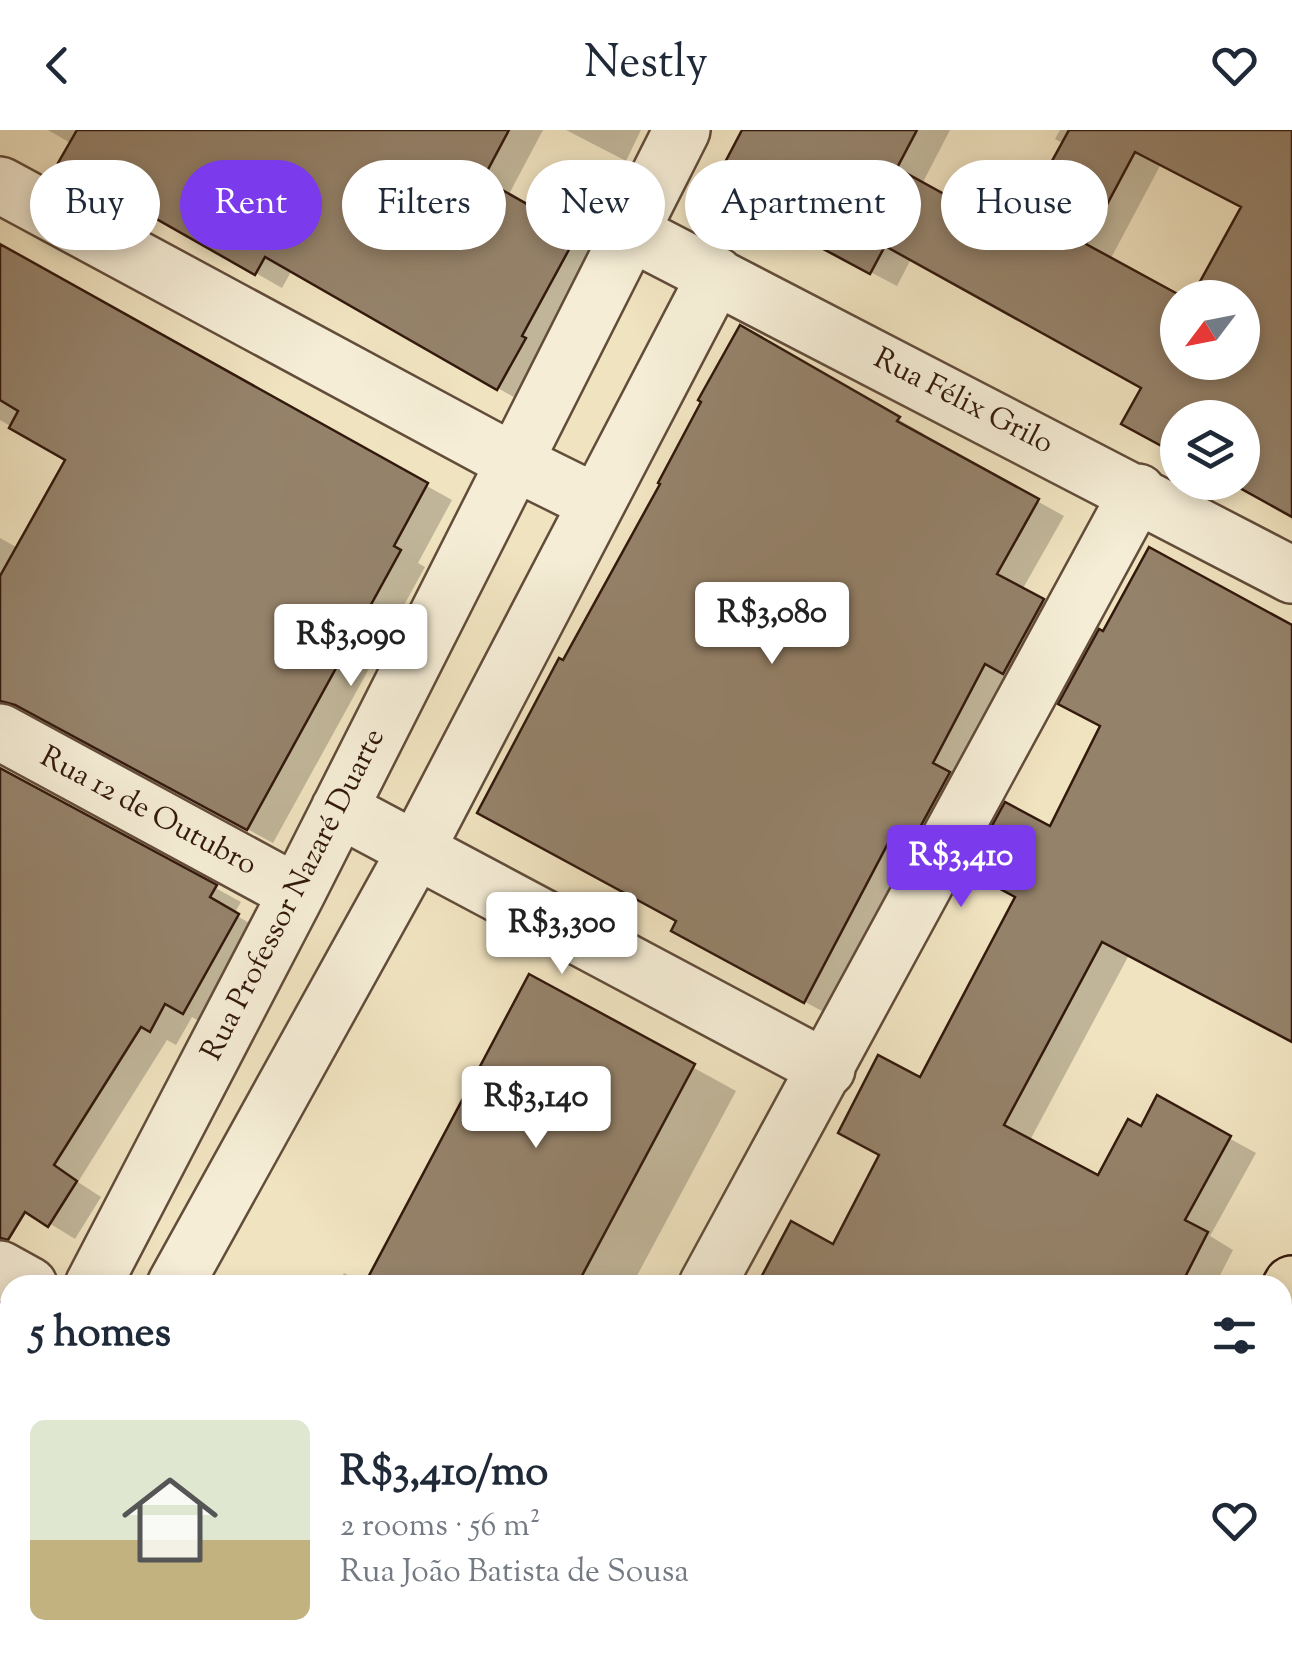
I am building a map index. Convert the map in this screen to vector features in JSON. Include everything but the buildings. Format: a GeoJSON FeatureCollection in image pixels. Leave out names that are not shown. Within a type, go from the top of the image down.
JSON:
{"type":"FeatureCollection","features":[{"type":"Feature","properties":{"kind":"street","name":"Rua Professor Nazaré Duarte"},"geometry":{"type":"LineString","coordinates":[[665,165],[682,130]]}},
{"type":"Feature","properties":{"kind":"street"},"geometry":{"type":"LineString","coordinates":[[0,184],[597,503]]}},
{"type":"Feature","properties":{"kind":"street","name":"Rua Professor Nazaré Duarte"},"geometry":{"type":"LineString","coordinates":[[98,1275],[624,250]]}},
{"type":"Feature","properties":{"kind":"street","name":"Rua Félix Grilo"},"geometry":{"type":"LineString","coordinates":[[664,250],[1292,575]]}},
{"type":"Feature","properties":{"kind":"street"},"geometry":{"type":"LineString","coordinates":[[181,1275],[416,852],[716,276]]}},
{"type":"Feature","properties":{"kind":"street"},"geometry":{"type":"LineString","coordinates":[[713,1275],[1138,492]]}},
{"type":"Feature","properties":{"kind":"street","name":"Rua 12 de Outubro"},"geometry":{"type":"LineString","coordinates":[[0,732],[297,893]]}},
{"type":"Feature","properties":{"kind":"street"},"geometry":{"type":"LineString","coordinates":[[338,809],[827,1069]]}}]}
